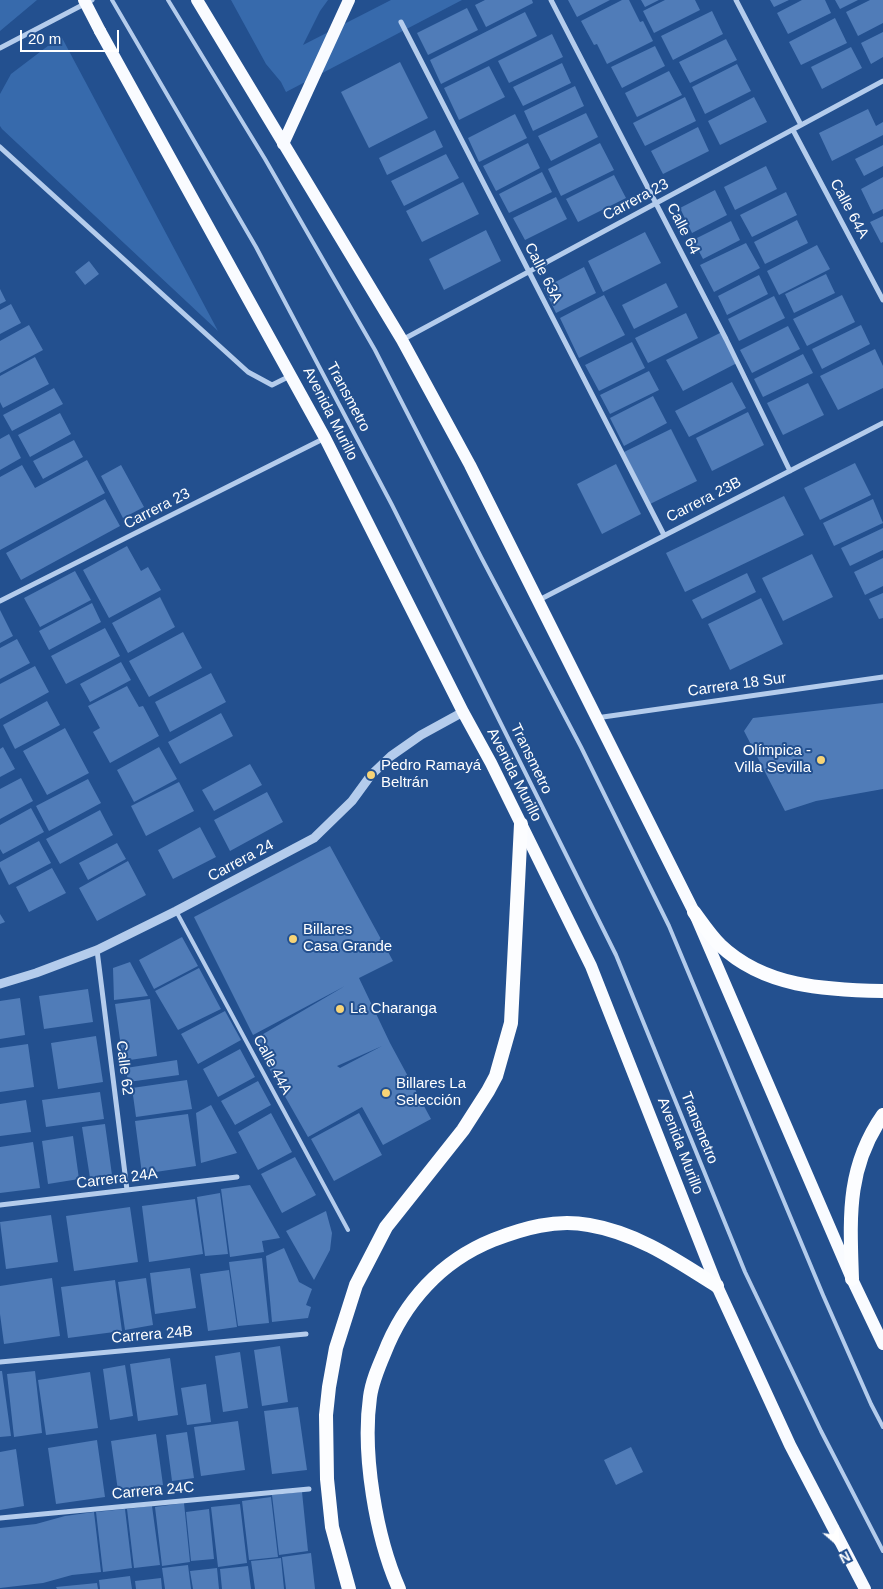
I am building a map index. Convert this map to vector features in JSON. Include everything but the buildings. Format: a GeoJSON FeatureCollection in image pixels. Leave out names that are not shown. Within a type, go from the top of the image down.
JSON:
{"type":"FeatureCollection","features":[{"type":"Feature","properties":{"kind":"highway"},"geometry":{"type":"LineString","coordinates":[[349,1589],[332,1527],[326,1479],[326,1414],[336,1348],[356,1285],[386,1227],[463,1130],[496,1076],[511,1023],[521,824]]}},
{"type":"Feature","properties":{"kind":"highway"},"geometry":{"type":"LineString","coordinates":[[694,912],[720,945],[736,958],[763,973],[811,987],[883,992]]}},
{"type":"Feature","properties":{"kind":"highway"},"geometry":{"type":"LineString","coordinates":[[852,1278],[850,1215],[856,1169],[870,1136],[883,1116]]}},
{"type":"Feature","properties":{"kind":"highway"},"geometry":{"type":"LineString","coordinates":[[399,1589],[381,1537],[372,1486],[368,1436],[370,1396],[376,1372],[395,1328],[414,1299],[428,1283],[464,1255],[488,1242],[532,1227],[571,1223],[587,1224],[623,1234],[664,1252],[717,1286]]}},
{"type":"Feature","properties":{"kind":"main road","name":"Avenida Murillo"},"geometry":{"type":"LineString","coordinates":[[84,0],[292,375],[463,712],[491,763],[591,966],[717,1286],[790,1445],[865,1589]]}},
{"type":"Feature","properties":{"kind":"main road"},"geometry":{"type":"LineString","coordinates":[[197,0],[402,340],[470,465],[595,718],[694,912],[852,1278],[883,1344]]}},
{"type":"Feature","properties":{"kind":"main road"},"geometry":{"type":"LineString","coordinates":[[284,144],[349,0]]}},
{"type":"Feature","properties":{"kind":"street"},"geometry":{"type":"LineString","coordinates":[[0,48],[92,0]]}},
{"type":"Feature","properties":{"kind":"street","name":"Calle 64"},"geometry":{"type":"LineString","coordinates":[[551,0],[726,339],[790,471]]}},
{"type":"Feature","properties":{"kind":"street"},"geometry":{"type":"LineString","coordinates":[[736,0],[801,125]]}},
{"type":"Feature","properties":{"kind":"street","name":"Calle 63A"},"geometry":{"type":"LineString","coordinates":[[401,22],[664,535]]}},
{"type":"Feature","properties":{"kind":"street","name":"Carrera 23"},"geometry":{"type":"LineString","coordinates":[[402,340],[883,81]]}},
{"type":"Feature","properties":{"kind":"street","name":"Calle 64A"},"geometry":{"type":"LineString","coordinates":[[793,130],[883,300]]}},
{"type":"Feature","properties":{"kind":"street"},"geometry":{"type":"LineString","coordinates":[[0,146],[248,372],[272,385],[292,375]]}},
{"type":"Feature","properties":{"kind":"street","name":"Carrera 23B"},"geometry":{"type":"LineString","coordinates":[[537,600],[883,423]]}},
{"type":"Feature","properties":{"kind":"street","name":"Carrera 23"},"geometry":{"type":"LineString","coordinates":[[0,601],[325,438]]}},
{"type":"Feature","properties":{"kind":"street","name":"Carrera 18 Sur"},"geometry":{"type":"LineString","coordinates":[[595,718],[883,677]]}},
{"type":"Feature","properties":{"kind":"street","name":"Carrera 24"},"geometry":{"type":"LineString","coordinates":[[0,984],[36,973],[96,950],[176,911],[314,838],[352,801],[371,775],[391,756],[421,734],[463,712]]}},
{"type":"Feature","properties":{"kind":"street","name":"Calle 62"},"geometry":{"type":"LineString","coordinates":[[96,950],[127,1190]]}},
{"type":"Feature","properties":{"kind":"street","name":"Carrera 24A"},"geometry":{"type":"LineString","coordinates":[[0,1205],[237,1177]]}},
{"type":"Feature","properties":{"kind":"street","name":"Carrera 24B"},"geometry":{"type":"LineString","coordinates":[[0,1362],[306,1334]]}},
{"type":"Feature","properties":{"kind":"street","name":"Carrera 24C"},"geometry":{"type":"LineString","coordinates":[[0,1518],[309,1489]]}},
{"type":"Feature","properties":{"kind":"lane","name":"Transmetro"},"geometry":{"type":"LineString","coordinates":[[112,0],[256,247],[330,387],[396,513],[612,946],[746,1272],[821,1431],[883,1551]]}},
{"type":"Feature","properties":{"kind":"lane"},"geometry":{"type":"LineString","coordinates":[[168,0],[265,160],[375,350],[485,566],[581,748],[669,926],[823,1295],[883,1427]]}},
{"type":"Feature","properties":{"kind":"lane","name":"Calle 44A"},"geometry":{"type":"LineString","coordinates":[[176,911],[348,1230]]}},
{"type":"Feature","properties":{"kind":"shaded area"},"geometry":{"type":"Polygon","coordinates":[[[0,0],[37,0],[0,31],[0,0]]]}},
{"type":"Feature","properties":{"kind":"shaded area"},"geometry":{"type":"Polygon","coordinates":[[[231,0],[328,0],[320,11],[303,45],[391,0],[462,0],[286,92],[281,82],[266,64],[231,0]]]}},
{"type":"Feature","properties":{"kind":"shaded area"},"geometry":{"type":"Polygon","coordinates":[[[61,36],[218,331],[0,126],[0,94],[11,74],[61,36]]]}},
{"type":"Feature","properties":{"kind":"place","name":"Olímpica - Villa Sevilla"},"geometry":{"type":"Point","coordinates":[821,760]}},
{"type":"Feature","properties":{"kind":"place","name":"Pedro Ramayá Beltrán"},"geometry":{"type":"Point","coordinates":[371,775]}},
{"type":"Feature","properties":{"kind":"place","name":"Billares Casa Grande"},"geometry":{"type":"Point","coordinates":[293,939]}},
{"type":"Feature","properties":{"kind":"place","name":"La Charanga"},"geometry":{"type":"Point","coordinates":[340,1009]}},
{"type":"Feature","properties":{"kind":"place","name":"Billares La Selección"},"geometry":{"type":"Point","coordinates":[386,1093]}}]}
